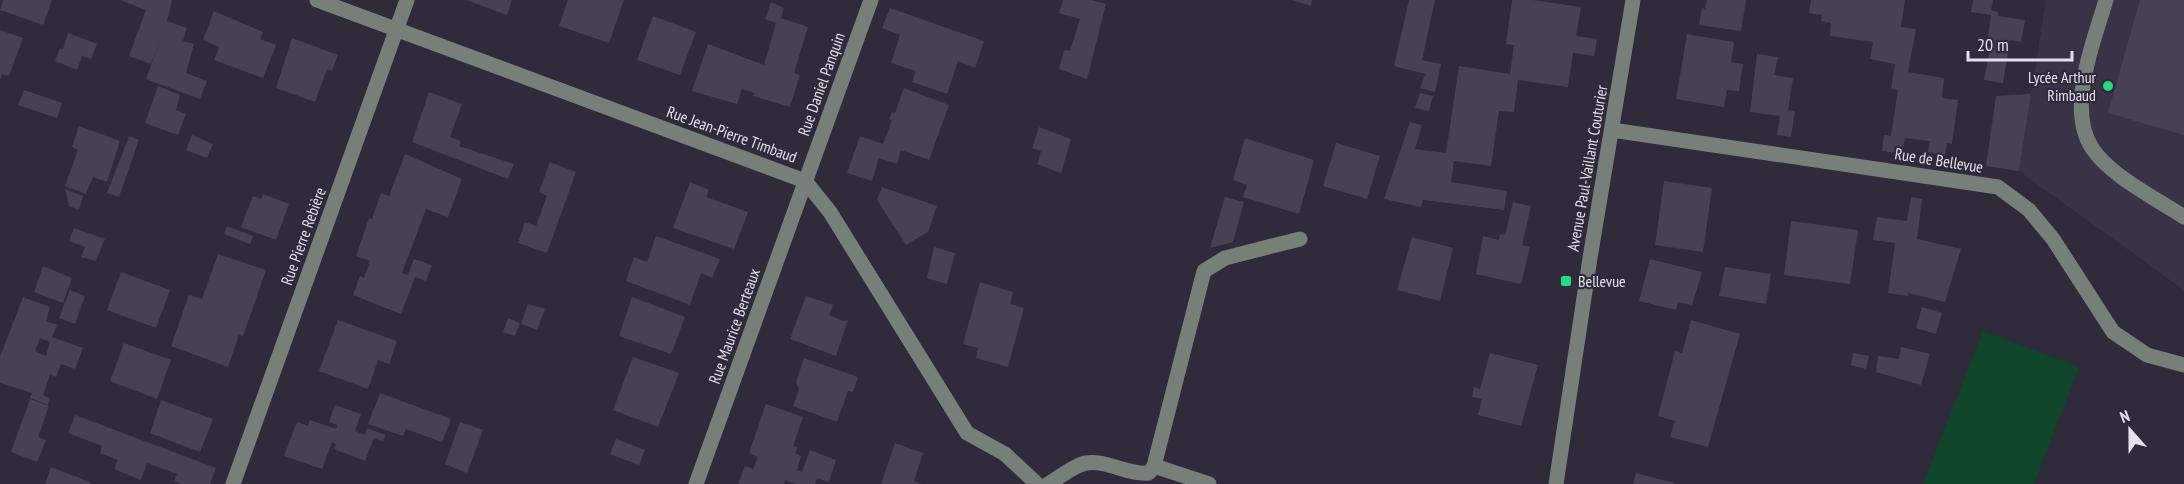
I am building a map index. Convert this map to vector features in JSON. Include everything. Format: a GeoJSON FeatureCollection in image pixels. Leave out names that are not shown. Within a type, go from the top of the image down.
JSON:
{"type":"FeatureCollection","features":[{"type":"Feature","properties":{"kind":"street","name":"Rue Jean-Pierre Timbaud"},"geometry":{"type":"LineString","coordinates":[[317,0],[805,181],[830,212],[967,433],[1005,454],[1037,484]]}},
{"type":"Feature","properties":{"kind":"street","name":"Rue Pierre Rebière"},"geometry":{"type":"LineString","coordinates":[[233,484],[407,0]]}},
{"type":"Feature","properties":{"kind":"street","name":"Rue Daniel Panquin"},"geometry":{"type":"LineString","coordinates":[[805,181],[872,0]]}},
{"type":"Feature","properties":{"kind":"street","name":"Avenue Paul-Vaillant Couturier"},"geometry":{"type":"LineString","coordinates":[[1556,484],[1590,258],[1633,0]]}},
{"type":"Feature","properties":{"kind":"street"},"geometry":{"type":"LineString","coordinates":[[2106,0],[2080,93],[2083,120],[2091,147],[2113,169],[2184,217]]}},
{"type":"Feature","properties":{"kind":"street","name":"Rue de Bellevue"},"geometry":{"type":"LineString","coordinates":[[1612,130],[1998,187],[2030,210],[2053,239],[2113,332],[2147,355],[2184,365]]}},
{"type":"Feature","properties":{"kind":"street","name":"Rue Maurice Berteaux"},"geometry":{"type":"LineString","coordinates":[[696,484],[805,181]]}},
{"type":"Feature","properties":{"kind":"street"},"geometry":{"type":"LineString","coordinates":[[1048,484],[1084,463],[1103,463],[1140,474],[1149,473],[1154,466],[1204,271],[1225,258],[1300,239]]}},
{"type":"Feature","properties":{"kind":"street"},"geometry":{"type":"LineString","coordinates":[[1154,466],[1209,484]]}},
{"type":"Feature","properties":{"kind":"shaded area","name":"Lycée Arthur Rimbaud"},"geometry":{"type":"Polygon","coordinates":[[[2046,0],[2184,0],[2184,290],[2019,171],[2046,0]]]}},
{"type":"Feature","properties":{"kind":"green space"},"geometry":{"type":"Polygon","coordinates":[[[1983,331],[2079,367],[2034,484],[1923,484],[1983,331]]]}},
{"type":"Feature","properties":{"kind":"building"},"geometry":{"type":"Polygon","coordinates":[[[3,0],[52,0],[43,25],[0,10],[3,0]]]}},
{"type":"Feature","properties":{"kind":"building"},"geometry":{"type":"Polygon","coordinates":[[[120,0],[172,0],[167,21],[187,28],[183,41],[194,44],[186,73],[207,81],[200,99],[146,79],[163,33],[151,64],[129,56],[146,10],[120,0]]]}},
{"type":"Feature","properties":{"kind":"building"},"geometry":{"type":"Polygon","coordinates":[[[466,0],[512,0],[507,15],[466,0]]]}},
{"type":"Feature","properties":{"kind":"building"},"geometry":{"type":"Polygon","coordinates":[[[568,0],[624,0],[609,43],[559,26],[568,0]]]}},
{"type":"Feature","properties":{"kind":"building"},"geometry":{"type":"Polygon","coordinates":[[[1063,0],[1091,0],[1106,4],[1087,79],[1059,69],[1064,50],[1070,51],[1080,19],[1059,13],[1063,0]]]}},
{"type":"Feature","properties":{"kind":"building"},"geometry":{"type":"Polygon","coordinates":[[[1291,0],[1312,0],[1311,6],[1291,0]]]}},
{"type":"Feature","properties":{"kind":"building"},"geometry":{"type":"Polygon","coordinates":[[[1409,0],[1435,0],[1422,60],[1441,64],[1435,92],[1420,88],[1425,74],[1394,66],[1409,0]]]}},
{"type":"Feature","properties":{"kind":"building"},"geometry":{"type":"Polygon","coordinates":[[[1512,0],[1533,0],[1581,7],[1576,36],[1597,39],[1594,56],[1573,53],[1568,87],[1518,80],[1514,112],[1499,111],[1491,166],[1454,161],[1451,182],[1507,191],[1504,210],[1423,200],[1421,207],[1384,199],[1410,122],[1422,125],[1415,149],[1446,153],[1459,66],[1510,74],[1514,45],[1506,44],[1512,0]]]}},
{"type":"Feature","properties":{"kind":"building"},"geometry":{"type":"Polygon","coordinates":[[[1707,0],[1746,0],[1741,31],[1699,25],[1702,8],[1705,9],[1707,0]]]}},
{"type":"Feature","properties":{"kind":"building"},"geometry":{"type":"Polygon","coordinates":[[[1811,0],[1905,0],[1901,27],[1916,29],[1908,72],[1944,78],[1942,98],[1958,100],[1952,144],[1947,143],[1945,156],[1928,152],[1930,141],[1905,138],[1901,154],[1882,151],[1884,135],[1891,136],[1898,90],[1891,89],[1895,64],[1870,59],[1873,42],[1830,36],[1831,23],[1821,21],[1822,15],[1809,13],[1811,0]]]}},
{"type":"Feature","properties":{"kind":"building"},"geometry":{"type":"Polygon","coordinates":[[[1973,0],[1993,0],[1991,10],[1998,12],[1998,16],[2025,20],[2021,42],[2010,40],[2003,83],[1984,80],[1992,38],[1988,37],[1991,15],[1971,12],[1973,0]]]}},
{"type":"Feature","properties":{"kind":"building"},"geometry":{"type":"Polygon","coordinates":[[[2140,0],[2184,0],[2184,135],[2108,113],[2140,0]]]}},
{"type":"Feature","properties":{"kind":"building"},"geometry":{"type":"Polygon","coordinates":[[[771,2],[784,8],[781,18],[808,27],[794,73],[800,75],[790,107],[753,96],[755,93],[742,89],[737,104],[692,91],[708,44],[764,65],[776,23],[765,19],[771,2]]]}},
{"type":"Feature","properties":{"kind":"building"},"geometry":{"type":"Polygon","coordinates":[[[890,8],[984,41],[975,68],[958,61],[947,94],[912,82],[916,71],[891,63],[900,35],[882,28],[890,8]]]}},
{"type":"Feature","properties":{"kind":"building"},"geometry":{"type":"Polygon","coordinates":[[[214,11],[263,32],[260,39],[276,45],[263,78],[214,60],[219,47],[203,40],[214,11]]]}},
{"type":"Feature","properties":{"kind":"building"},"geometry":{"type":"Polygon","coordinates":[[[653,16],[696,32],[680,75],[637,60],[653,16]]]}},
{"type":"Feature","properties":{"kind":"building"},"geometry":{"type":"Polygon","coordinates":[[[0,30],[23,38],[9,76],[2,74],[0,80],[0,30]]]}},
{"type":"Feature","properties":{"kind":"building"},"geometry":{"type":"Polygon","coordinates":[[[68,33],[97,44],[91,59],[82,56],[77,70],[55,61],[60,48],[63,49],[68,33]]]}},
{"type":"Feature","properties":{"kind":"building"},"geometry":{"type":"Polygon","coordinates":[[[1687,34],[1734,42],[1731,62],[1743,64],[1739,91],[1727,90],[1724,107],[1676,99],[1687,34]]]}},
{"type":"Feature","properties":{"kind":"building"},"geometry":{"type":"Polygon","coordinates":[[[292,38],[338,55],[332,71],[327,69],[315,102],[276,88],[292,38]]]}},
{"type":"Feature","properties":{"kind":"building"},"geometry":{"type":"Polygon","coordinates":[[[1757,54],[1778,57],[1774,75],[1793,78],[1788,110],[1795,111],[1791,137],[1777,135],[1780,116],[1750,112],[1757,54]]]}},
{"type":"Feature","properties":{"kind":"building"},"geometry":{"type":"Polygon","coordinates":[[[158,86],[180,95],[176,110],[186,114],[178,135],[145,123],[158,86]]]}},
{"type":"Feature","properties":{"kind":"building"},"geometry":{"type":"Polygon","coordinates":[[[904,88],[949,105],[929,160],[901,150],[897,164],[879,158],[872,181],[847,173],[860,136],[883,144],[892,120],[889,119],[892,112],[895,113],[904,88]]]}},
{"type":"Feature","properties":{"kind":"building"},"geometry":{"type":"Polygon","coordinates":[[[24,90],[62,103],[57,118],[18,105],[24,90]]]}},
{"type":"Feature","properties":{"kind":"building"},"geometry":{"type":"Polygon","coordinates":[[[429,92],[462,104],[450,137],[461,141],[459,146],[514,164],[508,179],[412,142],[429,92]]]}},
{"type":"Feature","properties":{"kind":"building"},"geometry":{"type":"Polygon","coordinates":[[[1420,93],[1433,96],[1429,111],[1415,108],[1420,93]]]}},
{"type":"Feature","properties":{"kind":"building"},"geometry":{"type":"Polygon","coordinates":[[[2031,94],[2019,171],[1986,166],[1996,96],[2031,94]]]}},
{"type":"Feature","properties":{"kind":"building"},"geometry":{"type":"Polygon","coordinates":[[[79,126],[120,141],[107,182],[93,177],[86,194],[65,186],[78,150],[72,147],[79,126]]]}},
{"type":"Feature","properties":{"kind":"building"},"geometry":{"type":"Polygon","coordinates":[[[1039,127],[1071,139],[1061,173],[1037,164],[1041,151],[1032,148],[1039,127]]]}},
{"type":"Feature","properties":{"kind":"building"},"geometry":{"type":"Polygon","coordinates":[[[192,135],[213,144],[207,158],[186,150],[192,135]]]}},
{"type":"Feature","properties":{"kind":"building"},"geometry":{"type":"Polygon","coordinates":[[[129,136],[139,140],[119,197],[107,193],[129,136]]]}},
{"type":"Feature","properties":{"kind":"building"},"geometry":{"type":"Polygon","coordinates":[[[1245,138],[1314,160],[1299,214],[1243,197],[1247,185],[1233,180],[1245,138]]]}},
{"type":"Feature","properties":{"kind":"building"},"geometry":{"type":"Polygon","coordinates":[[[1336,143],[1380,156],[1367,199],[1323,186],[1336,143]]]}},
{"type":"Feature","properties":{"kind":"building"},"geometry":{"type":"Polygon","coordinates":[[[405,154],[462,179],[448,217],[426,209],[402,273],[408,275],[414,259],[432,265],[426,281],[415,277],[401,314],[353,295],[360,276],[364,278],[370,261],[356,256],[369,218],[372,219],[381,193],[389,196],[405,154]]]}},
{"type":"Feature","properties":{"kind":"building"},"geometry":{"type":"Polygon","coordinates":[[[550,162],[576,172],[547,253],[518,243],[525,222],[536,226],[547,196],[539,192],[550,162]]]}},
{"type":"Feature","properties":{"kind":"building"},"geometry":{"type":"Polygon","coordinates":[[[1664,181],[1712,188],[1703,252],[1655,245],[1664,181]]]}},
{"type":"Feature","properties":{"kind":"building"},"geometry":{"type":"Polygon","coordinates":[[[690,182],[709,190],[706,197],[748,212],[734,249],[673,228],[690,182]]]}},
{"type":"Feature","properties":{"kind":"building"},"geometry":{"type":"Polygon","coordinates":[[[882,187],[937,206],[928,232],[906,245],[877,200],[882,187]]]}},
{"type":"Feature","properties":{"kind":"building"},"geometry":{"type":"Polygon","coordinates":[[[65,189],[83,196],[79,210],[69,206],[65,189]]]}},
{"type":"Feature","properties":{"kind":"building"},"geometry":{"type":"Polygon","coordinates":[[[263,194],[289,204],[276,240],[241,227],[253,196],[261,199],[263,194]]]}},
{"type":"Feature","properties":{"kind":"building"},"geometry":{"type":"Polygon","coordinates":[[[1225,197],[1244,202],[1233,242],[1210,248],[1225,197]]]}},
{"type":"Feature","properties":{"kind":"building"},"geometry":{"type":"Polygon","coordinates":[[[1911,197],[1922,199],[1917,239],[1961,249],[1945,302],[1908,293],[1908,296],[1888,293],[1895,243],[1873,240],[1877,217],[1907,221],[1911,197]]]}},
{"type":"Feature","properties":{"kind":"building"},"geometry":{"type":"Polygon","coordinates":[[[1513,202],[1531,206],[1522,245],[1530,247],[1521,284],[1476,274],[1483,236],[1499,240],[1500,234],[1505,235],[1513,202]]]}},
{"type":"Feature","properties":{"kind":"building"},"geometry":{"type":"Polygon","coordinates":[[[1791,221],[1858,230],[1850,284],[1784,275],[1791,221]]]}},
{"type":"Feature","properties":{"kind":"building"},"geometry":{"type":"Polygon","coordinates":[[[227,226],[253,236],[250,244],[224,234],[227,226]]]}},
{"type":"Feature","properties":{"kind":"building"},"geometry":{"type":"Polygon","coordinates":[[[74,228],[105,239],[96,261],[81,257],[85,247],[69,241],[74,228]]]}},
{"type":"Feature","properties":{"kind":"building"},"geometry":{"type":"Polygon","coordinates":[[[656,236],[720,259],[712,278],[701,273],[690,305],[626,281],[634,257],[647,262],[656,236]]]}},
{"type":"Feature","properties":{"kind":"building"},"geometry":{"type":"Polygon","coordinates":[[[1412,237],[1453,248],[1440,301],[1397,290],[1412,237]]]}},
{"type":"Feature","properties":{"kind":"building"},"geometry":{"type":"Polygon","coordinates":[[[934,247],[955,253],[947,284],[927,278],[934,247]]]}},
{"type":"Feature","properties":{"kind":"building"},"geometry":{"type":"Polygon","coordinates":[[[218,254],[266,270],[243,336],[239,335],[228,367],[171,346],[189,295],[202,299],[218,254]]]}},
{"type":"Feature","properties":{"kind":"building"},"geometry":{"type":"Polygon","coordinates":[[[1650,259],[1702,272],[1692,305],[1678,302],[1676,310],[1639,301],[1650,259]]]}},
{"type":"Feature","properties":{"kind":"building"},"geometry":{"type":"Polygon","coordinates":[[[43,266],[72,278],[63,303],[34,292],[43,266]]]}},
{"type":"Feature","properties":{"kind":"building"},"geometry":{"type":"Polygon","coordinates":[[[1725,267],[1771,274],[1766,304],[1719,296],[1725,267]]]}},
{"type":"Feature","properties":{"kind":"building"},"geometry":{"type":"Polygon","coordinates":[[[121,272],[170,290],[156,328],[107,310],[121,272]]]}},
{"type":"Feature","properties":{"kind":"building"},"geometry":{"type":"Polygon","coordinates":[[[980,282],[1013,292],[1010,304],[1024,308],[1008,367],[976,358],[978,348],[963,344],[980,282]]]}},
{"type":"Feature","properties":{"kind":"building"},"geometry":{"type":"Polygon","coordinates":[[[70,290],[85,296],[75,324],[59,318],[70,290]]]}},
{"type":"Feature","properties":{"kind":"building"},"geometry":{"type":"Polygon","coordinates":[[[806,296],[833,305],[829,315],[843,321],[848,320],[836,356],[790,339],[806,296]]]}},
{"type":"Feature","properties":{"kind":"building"},"geometry":{"type":"Polygon","coordinates":[[[23,297],[50,307],[46,321],[57,325],[52,337],[83,348],[75,369],[61,364],[56,377],[50,375],[43,395],[50,398],[48,405],[30,398],[32,393],[0,383],[0,357],[23,297]],[[40,338],[35,351],[46,356],[50,342],[40,338]]]}},
{"type":"Feature","properties":{"kind":"building"},"geometry":{"type":"Polygon","coordinates":[[[632,297],[685,317],[671,354],[619,336],[632,297]]]}},
{"type":"Feature","properties":{"kind":"building"},"geometry":{"type":"Polygon","coordinates":[[[528,304],[545,309],[537,330],[521,324],[528,304]]]}},
{"type":"Feature","properties":{"kind":"building"},"geometry":{"type":"Polygon","coordinates":[[[1922,307],[1942,313],[1936,334],[1916,328],[1922,307]]]}},
{"type":"Feature","properties":{"kind":"building"},"geometry":{"type":"Polygon","coordinates":[[[508,318],[520,323],[515,336],[503,332],[508,318]]]}},
{"type":"Feature","properties":{"kind":"building"},"geometry":{"type":"Polygon","coordinates":[[[338,320],[397,341],[389,364],[378,360],[368,389],[319,371],[338,320]]]}},
{"type":"Feature","properties":{"kind":"building"},"geometry":{"type":"Polygon","coordinates":[[[1691,320],[1740,334],[1708,447],[1670,437],[1675,421],[1658,416],[1675,351],[1682,353],[1691,320]]]}},
{"type":"Feature","properties":{"kind":"building"},"geometry":{"type":"Polygon","coordinates":[[[124,343],[171,360],[157,399],[110,381],[124,343]]]}},
{"type":"Feature","properties":{"kind":"building"},"geometry":{"type":"Polygon","coordinates":[[[1901,347],[1930,354],[1921,385],[1876,372],[1878,356],[1899,359],[1901,347]]]}},
{"type":"Feature","properties":{"kind":"building"},"geometry":{"type":"Polygon","coordinates":[[[1490,353],[1538,365],[1521,426],[1478,415],[1482,399],[1472,397],[1474,387],[1480,389],[1490,353]]]}},
{"type":"Feature","properties":{"kind":"building"},"geometry":{"type":"Polygon","coordinates":[[[1853,353],[1869,356],[1866,369],[1851,365],[1853,353]]]}},
{"type":"Feature","properties":{"kind":"building"},"geometry":{"type":"Polygon","coordinates":[[[633,357],[679,373],[658,427],[613,410],[633,357]]]}},
{"type":"Feature","properties":{"kind":"building"},"geometry":{"type":"Polygon","coordinates":[[[804,358],[858,377],[853,392],[848,391],[837,422],[793,406],[799,390],[796,382],[804,358]]]}},
{"type":"Feature","properties":{"kind":"building"},"geometry":{"type":"Polygon","coordinates":[[[380,393],[451,419],[442,442],[406,429],[403,436],[368,424],[380,393]]]}},
{"type":"Feature","properties":{"kind":"building"},"geometry":{"type":"Polygon","coordinates":[[[30,399],[49,406],[38,437],[46,440],[37,462],[11,452],[30,399]]]}},
{"type":"Feature","properties":{"kind":"building"},"geometry":{"type":"Polygon","coordinates":[[[161,400],[213,419],[200,452],[150,433],[161,400]]]}},
{"type":"Feature","properties":{"kind":"building"},"geometry":{"type":"Polygon","coordinates":[[[766,404],[803,417],[793,446],[798,447],[795,453],[801,456],[797,470],[802,472],[810,450],[836,460],[829,482],[817,478],[815,484],[795,484],[785,480],[784,484],[738,484],[745,466],[753,469],[758,457],[749,453],[766,404]]]}},
{"type":"Feature","properties":{"kind":"building"},"geometry":{"type":"Polygon","coordinates":[[[335,405],[361,414],[355,431],[365,435],[367,428],[386,435],[383,441],[374,438],[365,461],[334,449],[336,444],[332,442],[322,469],[284,456],[297,422],[308,426],[310,420],[336,429],[338,425],[329,422],[335,405]]]}},
{"type":"Feature","properties":{"kind":"building"},"geometry":{"type":"Polygon","coordinates":[[[75,415],[216,468],[210,484],[182,484],[174,481],[177,474],[147,463],[141,480],[114,469],[118,460],[100,453],[102,446],[68,433],[75,415]]]}},
{"type":"Feature","properties":{"kind":"building"},"geometry":{"type":"Polygon","coordinates":[[[460,422],[483,430],[467,473],[445,464],[460,422]]]}},
{"type":"Feature","properties":{"kind":"building"},"geometry":{"type":"Polygon","coordinates":[[[616,439],[645,450],[639,465],[610,454],[616,439]]]}},
{"type":"Feature","properties":{"kind":"building"},"geometry":{"type":"Polygon","coordinates":[[[895,443],[923,453],[914,481],[921,484],[881,484],[895,443]]]}},
{"type":"Feature","properties":{"kind":"building"},"geometry":{"type":"Polygon","coordinates":[[[51,467],[90,482],[90,484],[45,484],[51,467]]]}},
{"type":"Feature","properties":{"kind":"building"},"geometry":{"type":"Polygon","coordinates":[[[1636,473],[1674,483],[1674,484],[1633,484],[1636,473]]]}},
{"type":"Feature","properties":{"kind":"place","name":"Lycée Arthur Rimbaud"},"geometry":{"type":"Point","coordinates":[2108,86]}},
{"type":"Feature","properties":{"kind":"place","name":"Bellevue"},"geometry":{"type":"Point","coordinates":[1566,281]}}]}
